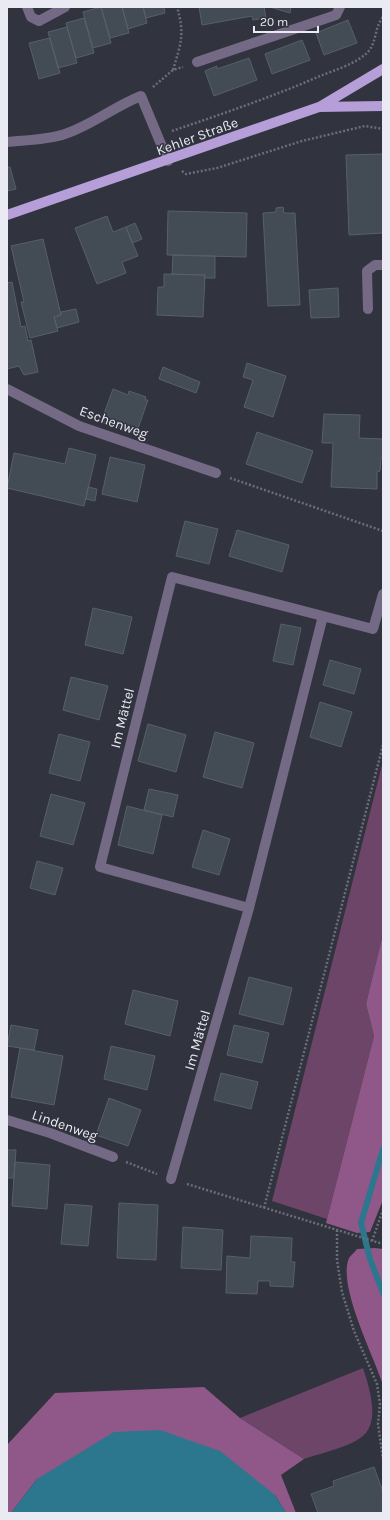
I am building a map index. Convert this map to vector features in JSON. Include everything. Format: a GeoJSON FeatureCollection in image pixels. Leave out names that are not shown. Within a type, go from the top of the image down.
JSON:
{"type":"FeatureCollection","features":[{"type":"Feature","properties":{"kind":"main road"},"geometry":{"type":"LineString","coordinates":[[319,107],[383,69]]}},
{"type":"Feature","properties":{"kind":"main road","name":"Kehler Straße"},"geometry":{"type":"LineString","coordinates":[[7,215],[168,161],[319,107],[383,106]]}},
{"type":"Feature","properties":{"kind":"main road","name":"Kehler Straße"},"geometry":{"type":"LineString","coordinates":[[7,210],[23,209]]}},
{"type":"Feature","properties":{"kind":"street"},"geometry":{"type":"LineString","coordinates":[[26,7],[31,17],[39,21],[65,7]]}},
{"type":"Feature","properties":{"kind":"street"},"geometry":{"type":"LineString","coordinates":[[197,62],[336,15],[340,7]]}},
{"type":"Feature","properties":{"kind":"street"},"geometry":{"type":"LineString","coordinates":[[7,142],[64,134],[82,126],[122,103],[141,96],[168,161]]}},
{"type":"Feature","properties":{"kind":"street"},"geometry":{"type":"LineString","coordinates":[[368,309],[368,272],[375,265],[383,265]]}},
{"type":"Feature","properties":{"kind":"street","name":"Eschenweg"},"geometry":{"type":"LineString","coordinates":[[7,389],[80,426],[216,473]]}},
{"type":"Feature","properties":{"kind":"street","name":"Im Mättel"},"geometry":{"type":"LineString","coordinates":[[249,908],[100,867],[172,577],[373,629],[383,594]]}},
{"type":"Feature","properties":{"kind":"street","name":"Im Mättel"},"geometry":{"type":"LineString","coordinates":[[172,1179],[249,908],[323,616]]}},
{"type":"Feature","properties":{"kind":"street","name":"Lindenweg"},"geometry":{"type":"LineString","coordinates":[[7,1120],[50,1133],[113,1157]]}},
{"type":"Feature","properties":{"kind":"path"},"geometry":{"type":"LineString","coordinates":[[173,70],[182,37],[182,24],[177,7]]}},
{"type":"Feature","properties":{"kind":"path"},"geometry":{"type":"LineString","coordinates":[[158,136],[287,90],[342,67],[366,53],[373,46],[379,22],[383,18]]}},
{"type":"Feature","properties":{"kind":"path"},"geometry":{"type":"LineString","coordinates":[[141,96],[173,70],[197,62]]}},
{"type":"Feature","properties":{"kind":"path"},"geometry":{"type":"LineString","coordinates":[[168,161],[186,174],[217,168],[302,141],[365,126],[383,129]]}},
{"type":"Feature","properties":{"kind":"path"},"geometry":{"type":"LineString","coordinates":[[216,473],[383,531]]}},
{"type":"Feature","properties":{"kind":"path"},"geometry":{"type":"LineString","coordinates":[[264,1208],[383,745]]}},
{"type":"Feature","properties":{"kind":"path"},"geometry":{"type":"LineString","coordinates":[[113,1157],[172,1179],[383,1244]]}},
{"type":"Feature","properties":{"kind":"path"},"geometry":{"type":"LineString","coordinates":[[372,1241],[383,1210]]}},
{"type":"Feature","properties":{"kind":"path"},"geometry":{"type":"LineString","coordinates":[[337,1230],[337,1260],[342,1292],[354,1331],[377,1384],[380,1404],[378,1424],[383,1459]]}},
{"type":"Feature","properties":{"kind":"shaded area"},"geometry":{"type":"Polygon","coordinates":[[[383,761],[383,934],[366,1004],[374,1036],[327,1219],[272,1201],[383,761]]]}},
{"type":"Feature","properties":{"kind":"shaded area"},"geometry":{"type":"Polygon","coordinates":[[[383,934],[383,1200],[370,1232],[357,1233],[326,1223],[374,1036],[366,1004],[383,934]]]}},
{"type":"Feature","properties":{"kind":"shaded area"},"geometry":{"type":"Polygon","coordinates":[[[357,1249],[383,1249],[383,1385],[352,1302],[348,1285],[347,1270],[349,1258],[357,1249]]]}},
{"type":"Feature","properties":{"kind":"shaded area"},"geometry":{"type":"Polygon","coordinates":[[[363,1368],[372,1403],[371,1421],[369,1429],[364,1435],[352,1443],[304,1459],[240,1418],[363,1368]]]}},
{"type":"Feature","properties":{"kind":"shaded area"},"geometry":{"type":"Polygon","coordinates":[[[204,1387],[240,1418],[304,1459],[281,1475],[296,1513],[286,1513],[275,1495],[37,1479],[11,1513],[7,1513],[7,1445],[55,1393],[204,1387]]]}},
{"type":"Feature","properties":{"kind":"water"},"geometry":{"type":"Polygon","coordinates":[[[160,1430],[220,1451],[275,1495],[286,1513],[11,1513],[37,1479],[114,1432],[160,1430]]]}},
{"type":"Feature","properties":{"kind":"building"},"geometry":{"type":"Polygon","coordinates":[[[101,7],[122,7],[129,33],[110,38],[101,7]]]}},
{"type":"Feature","properties":{"kind":"building"},"geometry":{"type":"Polygon","coordinates":[[[101,7],[111,43],[93,48],[83,12],[101,7]]]}},
{"type":"Feature","properties":{"kind":"building"},"geometry":{"type":"Polygon","coordinates":[[[122,7],[143,7],[147,23],[128,29],[122,7]]]}},
{"type":"Feature","properties":{"kind":"building"},"geometry":{"type":"Polygon","coordinates":[[[143,7],[164,7],[165,13],[146,18],[143,7]]]}},
{"type":"Feature","properties":{"kind":"building"},"geometry":{"type":"Polygon","coordinates":[[[199,7],[264,7],[266,18],[253,20],[252,16],[202,25],[199,7]]]}},
{"type":"Feature","properties":{"kind":"building"},"geometry":{"type":"Polygon","coordinates":[[[270,7],[291,7],[290,13],[270,7]]]}},
{"type":"Feature","properties":{"kind":"building"},"geometry":{"type":"Polygon","coordinates":[[[84,18],[94,53],[76,58],[66,23],[84,18]]]}},
{"type":"Feature","properties":{"kind":"building"},"geometry":{"type":"Polygon","coordinates":[[[348,20],[357,43],[324,55],[316,33],[348,20]]]}},
{"type":"Feature","properties":{"kind":"building"},"geometry":{"type":"Polygon","coordinates":[[[67,27],[77,63],[58,68],[48,32],[67,27]]]}},
{"type":"Feature","properties":{"kind":"building"},"geometry":{"type":"Polygon","coordinates":[[[50,38],[60,73],[39,79],[29,43],[50,38]]]}},
{"type":"Feature","properties":{"kind":"building"},"geometry":{"type":"Polygon","coordinates":[[[302,40],[310,60],[272,74],[265,54],[302,40]]]}},
{"type":"Feature","properties":{"kind":"building"},"geometry":{"type":"Polygon","coordinates":[[[249,58],[257,80],[214,96],[205,71],[217,66],[217,69],[249,58]]]}},
{"type":"Feature","properties":{"kind":"building"},"geometry":{"type":"Polygon","coordinates":[[[383,154],[383,233],[349,235],[346,155],[383,154]]]}},
{"type":"Feature","properties":{"kind":"building"},"geometry":{"type":"Polygon","coordinates":[[[7,167],[10,167],[16,189],[7,191],[7,167]]]}},
{"type":"Feature","properties":{"kind":"building"},"geometry":{"type":"Polygon","coordinates":[[[283,207],[284,213],[295,213],[300,305],[268,306],[263,213],[276,212],[276,208],[283,207]]]}},
{"type":"Feature","properties":{"kind":"building"},"geometry":{"type":"Polygon","coordinates":[[[168,211],[247,213],[246,257],[167,255],[168,211]]]}},
{"type":"Feature","properties":{"kind":"building"},"geometry":{"type":"Polygon","coordinates":[[[107,216],[113,232],[126,227],[138,256],[122,262],[126,273],[97,284],[75,228],[107,216]]]}},
{"type":"Feature","properties":{"kind":"building"},"geometry":{"type":"Polygon","coordinates":[[[135,223],[142,239],[132,243],[126,227],[135,223]]]}},
{"type":"Feature","properties":{"kind":"building"},"geometry":{"type":"Polygon","coordinates":[[[43,239],[61,315],[54,317],[58,331],[30,338],[21,302],[24,302],[11,246],[43,239]]]}},
{"type":"Feature","properties":{"kind":"building"},"geometry":{"type":"Polygon","coordinates":[[[173,255],[215,256],[215,278],[204,278],[205,275],[172,274],[173,255]]]}},
{"type":"Feature","properties":{"kind":"building"},"geometry":{"type":"Polygon","coordinates":[[[164,274],[205,275],[203,317],[157,315],[158,287],[164,287],[164,274]]]}},
{"type":"Feature","properties":{"kind":"building"},"geometry":{"type":"Polygon","coordinates":[[[12,282],[21,327],[25,326],[28,341],[31,340],[38,372],[24,375],[19,366],[7,369],[7,283],[12,282]]]}},
{"type":"Feature","properties":{"kind":"building"},"geometry":{"type":"Polygon","coordinates":[[[338,288],[339,317],[311,318],[309,290],[338,288]]]}},
{"type":"Feature","properties":{"kind":"building"},"geometry":{"type":"Polygon","coordinates":[[[76,309],[79,322],[57,328],[54,317],[61,315],[61,312],[76,309]]]}},
{"type":"Feature","properties":{"kind":"building"},"geometry":{"type":"Polygon","coordinates":[[[247,363],[286,376],[273,417],[244,407],[253,380],[243,377],[247,363]]]}},
{"type":"Feature","properties":{"kind":"building"},"geometry":{"type":"Polygon","coordinates":[[[163,367],[200,382],[196,393],[159,379],[163,367]]]}},
{"type":"Feature","properties":{"kind":"building"},"geometry":{"type":"Polygon","coordinates":[[[113,389],[128,395],[129,391],[146,397],[145,400],[148,400],[136,434],[101,422],[113,389]]]}},
{"type":"Feature","properties":{"kind":"building"},"geometry":{"type":"Polygon","coordinates":[[[324,414],[360,415],[359,438],[383,439],[383,458],[381,458],[380,471],[377,472],[377,489],[331,487],[333,443],[322,443],[324,414]]]}},
{"type":"Feature","properties":{"kind":"building"},"geometry":{"type":"Polygon","coordinates":[[[257,432],[313,451],[302,483],[246,464],[257,432]]]}},
{"type":"Feature","properties":{"kind":"building"},"geometry":{"type":"Polygon","coordinates":[[[69,448],[96,455],[84,506],[7,488],[14,453],[65,464],[69,448]]]}},
{"type":"Feature","properties":{"kind":"building"},"geometry":{"type":"Polygon","coordinates":[[[110,457],[145,465],[137,502],[102,494],[110,457]]]}},
{"type":"Feature","properties":{"kind":"building"},"geometry":{"type":"Polygon","coordinates":[[[88,487],[97,489],[95,501],[86,499],[88,487]]]}},
{"type":"Feature","properties":{"kind":"building"},"geometry":{"type":"Polygon","coordinates":[[[185,521],[218,529],[209,564],[176,556],[185,521]]]}},
{"type":"Feature","properties":{"kind":"building"},"geometry":{"type":"Polygon","coordinates":[[[237,530],[289,545],[282,572],[229,556],[237,530]]]}},
{"type":"Feature","properties":{"kind":"building"},"geometry":{"type":"Polygon","coordinates":[[[93,608],[132,617],[123,654],[85,645],[93,608]]]}},
{"type":"Feature","properties":{"kind":"building"},"geometry":{"type":"Polygon","coordinates":[[[281,624],[301,628],[293,665],[273,661],[281,624]]]}},
{"type":"Feature","properties":{"kind":"building"},"geometry":{"type":"Polygon","coordinates":[[[330,660],[361,669],[354,694],[323,685],[330,660]]]}},
{"type":"Feature","properties":{"kind":"building"},"geometry":{"type":"Polygon","coordinates":[[[71,677],[108,686],[99,720],[63,710],[71,677]]]}},
{"type":"Feature","properties":{"kind":"building"},"geometry":{"type":"Polygon","coordinates":[[[320,702],[352,712],[341,747],[310,737],[320,702]]]}},
{"type":"Feature","properties":{"kind":"building"},"geometry":{"type":"Polygon","coordinates":[[[148,724],[186,735],[176,772],[138,761],[148,724]]]}},
{"type":"Feature","properties":{"kind":"building"},"geometry":{"type":"Polygon","coordinates":[[[215,732],[254,743],[242,788],[203,777],[215,732]]]}},
{"type":"Feature","properties":{"kind":"building"},"geometry":{"type":"Polygon","coordinates":[[[59,734],[90,742],[80,781],[49,773],[59,734]]]}},
{"type":"Feature","properties":{"kind":"building"},"geometry":{"type":"Polygon","coordinates":[[[149,789],[178,795],[173,817],[144,810],[149,789]]]}},
{"type":"Feature","properties":{"kind":"building"},"geometry":{"type":"Polygon","coordinates":[[[51,794],[85,803],[73,845],[40,836],[51,794]]]}},
{"type":"Feature","properties":{"kind":"building"},"geometry":{"type":"Polygon","coordinates":[[[127,806],[162,815],[153,854],[118,845],[127,806]]]}},
{"type":"Feature","properties":{"kind":"building"},"geometry":{"type":"Polygon","coordinates":[[[203,830],[230,839],[219,875],[192,867],[203,830]]]}},
{"type":"Feature","properties":{"kind":"building"},"geometry":{"type":"Polygon","coordinates":[[[37,861],[63,868],[55,895],[30,888],[37,861]]]}},
{"type":"Feature","properties":{"kind":"building"},"geometry":{"type":"Polygon","coordinates":[[[249,977],[292,988],[283,1025],[239,1014],[249,977]]]}},
{"type":"Feature","properties":{"kind":"building"},"geometry":{"type":"Polygon","coordinates":[[[133,990],[178,1001],[170,1036],[125,1024],[133,990]]]}},
{"type":"Feature","properties":{"kind":"building"},"geometry":{"type":"Polygon","coordinates":[[[11,1025],[38,1030],[34,1050],[7,1046],[11,1025]]]}},
{"type":"Feature","properties":{"kind":"building"},"geometry":{"type":"Polygon","coordinates":[[[234,1025],[269,1033],[262,1063],[227,1055],[234,1025]]]}},
{"type":"Feature","properties":{"kind":"building"},"geometry":{"type":"Polygon","coordinates":[[[111,1046],[155,1056],[147,1090],[104,1079],[111,1046]]]}},
{"type":"Feature","properties":{"kind":"building"},"geometry":{"type":"Polygon","coordinates":[[[20,1048],[63,1056],[54,1105],[11,1097],[20,1048]]]}},
{"type":"Feature","properties":{"kind":"building"},"geometry":{"type":"Polygon","coordinates":[[[221,1073],[258,1082],[251,1109],[214,1100],[221,1073]]]}},
{"type":"Feature","properties":{"kind":"building"},"geometry":{"type":"Polygon","coordinates":[[[109,1098],[141,1110],[128,1146],[96,1135],[109,1098]]]}},
{"type":"Feature","properties":{"kind":"building"},"geometry":{"type":"Polygon","coordinates":[[[7,1150],[16,1150],[14,1178],[7,1178],[7,1150]]]}},
{"type":"Feature","properties":{"kind":"building"},"geometry":{"type":"Polygon","coordinates":[[[15,1162],[50,1165],[47,1209],[12,1206],[15,1162]]]}},
{"type":"Feature","properties":{"kind":"building"},"geometry":{"type":"Polygon","coordinates":[[[119,1203],[158,1205],[156,1260],[117,1258],[119,1203]]]}},
{"type":"Feature","properties":{"kind":"building"},"geometry":{"type":"Polygon","coordinates":[[[65,1204],[92,1206],[88,1246],[61,1244],[65,1204]]]}},
{"type":"Feature","properties":{"kind":"building"},"geometry":{"type":"Polygon","coordinates":[[[183,1227],[223,1230],[221,1270],[181,1268],[183,1227]]]}},
{"type":"Feature","properties":{"kind":"building"},"geometry":{"type":"Polygon","coordinates":[[[251,1236],[292,1238],[291,1262],[295,1262],[293,1287],[270,1286],[270,1281],[258,1281],[257,1294],[226,1293],[227,1256],[250,1258],[251,1236]]]}},
{"type":"Feature","properties":{"kind":"building"},"geometry":{"type":"Polygon","coordinates":[[[374,1467],[383,1492],[383,1513],[318,1513],[311,1494],[334,1486],[333,1481],[374,1467]]]}},
{"type":"Feature","properties":{"kind":"waterway"},"geometry":{"type":"LineString","coordinates":[[383,1149],[361,1223],[370,1259],[383,1293]]}}]}
